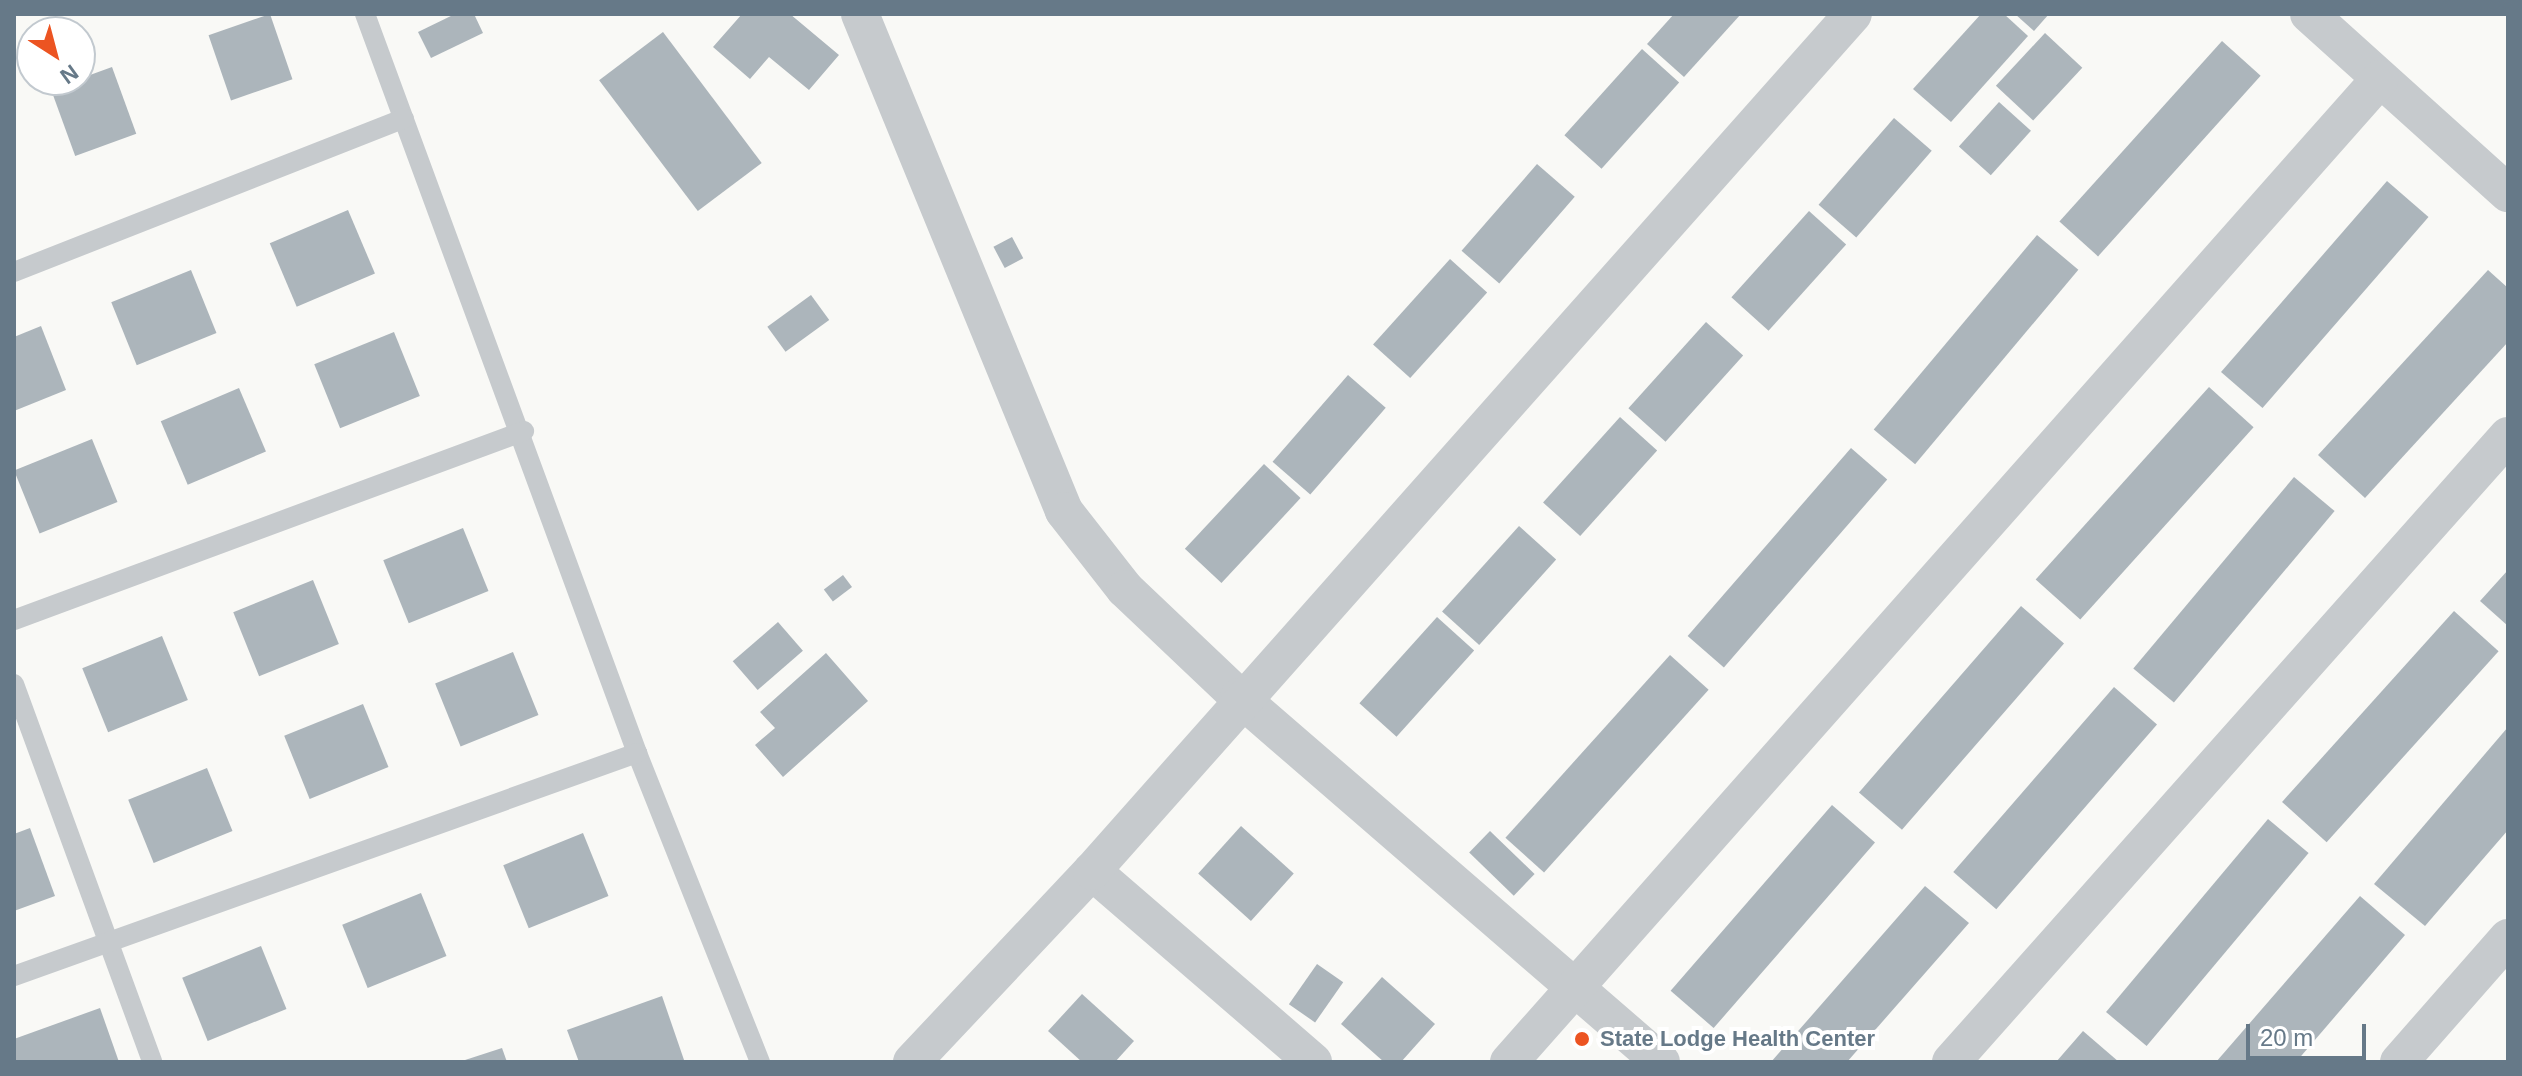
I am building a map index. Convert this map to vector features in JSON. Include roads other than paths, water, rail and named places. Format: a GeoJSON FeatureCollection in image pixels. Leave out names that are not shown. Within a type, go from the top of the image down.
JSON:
{"type":"FeatureCollection","features":[{"type":"Feature","properties":{"kind":"street"},"geometry":{"type":"LineString","coordinates":[[860,14],[1064,511],[1125,589],[1239,697],[1577,985],[1661,1062]]}},
{"type":"Feature","properties":{"kind":"street"},"geometry":{"type":"LineString","coordinates":[[912,1062],[1092,871],[1239,697],[1853,14]]}},
{"type":"Feature","properties":{"kind":"street"},"geometry":{"type":"LineString","coordinates":[[2309,14],[2508,193]]}},
{"type":"Feature","properties":{"kind":"street"},"geometry":{"type":"LineString","coordinates":[[1509,1062],[2380,79]]}},
{"type":"Feature","properties":{"kind":"street"},"geometry":{"type":"LineString","coordinates":[[1951,1062],[2508,436]]}},
{"type":"Feature","properties":{"kind":"street"},"geometry":{"type":"LineString","coordinates":[[1092,871],[1313,1062]]}},
{"type":"Feature","properties":{"kind":"street"},"geometry":{"type":"LineString","coordinates":[[2399,1062],[2508,938]]}},
{"type":"Feature","properties":{"kind":"lane"},"geometry":{"type":"LineString","coordinates":[[365,14],[524,431],[637,753],[760,1062]]}},
{"type":"Feature","properties":{"kind":"lane"},"geometry":{"type":"LineString","coordinates":[[14,272],[404,118]]}},
{"type":"Feature","properties":{"kind":"lane"},"geometry":{"type":"LineString","coordinates":[[14,620],[524,431]]}},
{"type":"Feature","properties":{"kind":"lane"},"geometry":{"type":"LineString","coordinates":[[14,684],[106,944],[152,1062]]}},
{"type":"Feature","properties":{"kind":"lane"},"geometry":{"type":"LineString","coordinates":[[14,976],[637,753]]}},
{"type":"Feature","properties":{"kind":"place","name":"State Lodge Health Center"},"geometry":{"type":"Point","coordinates":[1582,1039]}}]}
